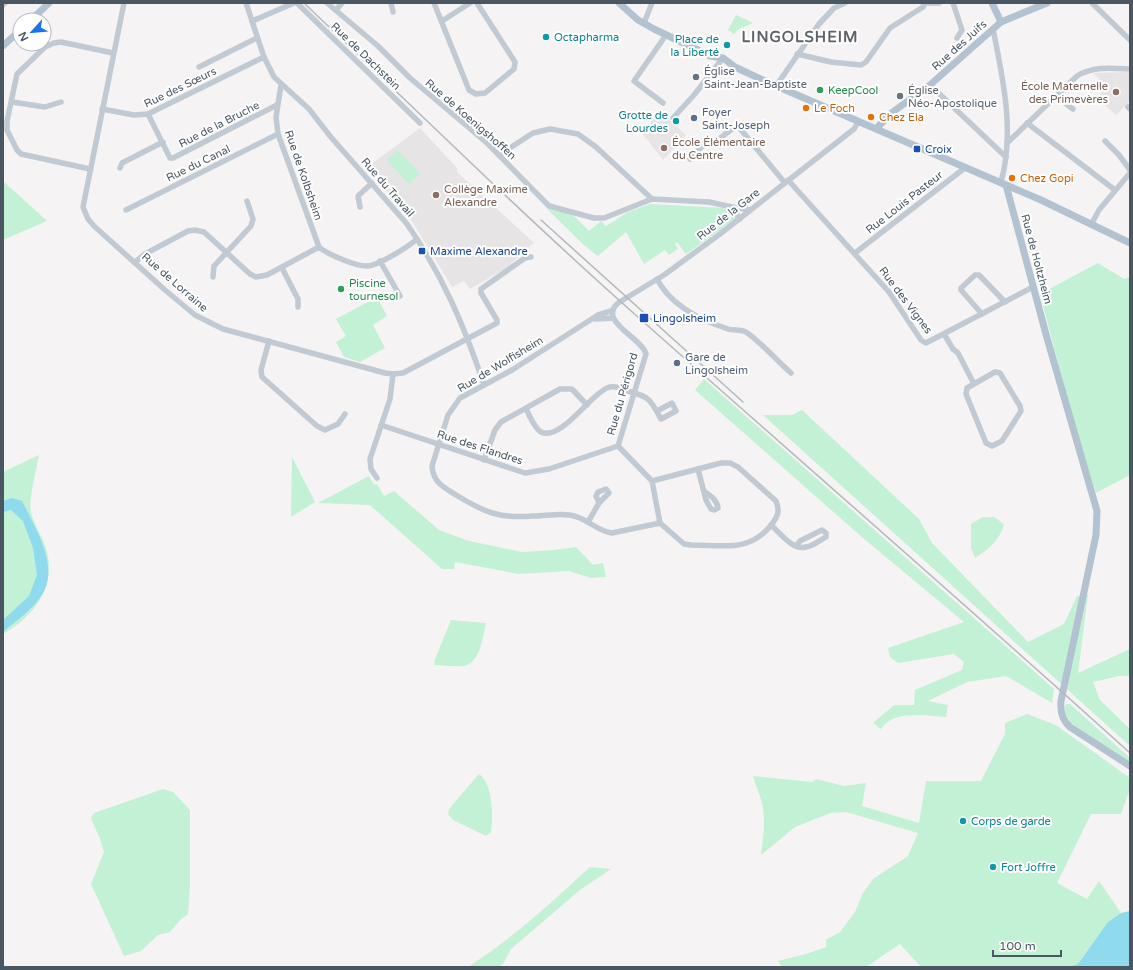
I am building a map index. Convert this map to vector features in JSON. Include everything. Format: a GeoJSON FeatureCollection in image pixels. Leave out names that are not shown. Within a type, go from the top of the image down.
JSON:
{"type":"FeatureCollection","features":[{"type":"Feature","properties":{"kind":"main road"},"geometry":{"type":"LineString","coordinates":[[39,12],[49,3]]}},
{"type":"Feature","properties":{"kind":"main road"},"geometry":{"type":"LineString","coordinates":[[619,3],[644,24],[710,56],[723,58],[735,67],[776,86],[1004,183],[1092,223],[1130,243]]}},
{"type":"Feature","properties":{"kind":"main road"},"geometry":{"type":"LineString","coordinates":[[992,3],[1003,21]]}},
{"type":"Feature","properties":{"kind":"main road"},"geometry":{"type":"LineString","coordinates":[[996,3],[1003,21]]}},
{"type":"Feature","properties":{"kind":"main road"},"geometry":{"type":"LineString","coordinates":[[1003,21],[1024,14],[1047,3]]}},
{"type":"Feature","properties":{"kind":"main road","name":"Rue des Juifs"},"geometry":{"type":"LineString","coordinates":[[876,129],[890,114],[930,85],[1003,21]]}},
{"type":"Feature","properties":{"kind":"main road"},"geometry":{"type":"LineString","coordinates":[[3,46],[12,38]]}},
{"type":"Feature","properties":{"kind":"main road","name":"Rue de Holtzheim"},"geometry":{"type":"LineString","coordinates":[[1004,183],[1081,460],[1095,500],[1097,517],[1094,545],[1060,708],[1064,719],[1070,727],[1130,768]]}},
{"type":"Feature","properties":{"kind":"street","name":"Rue de Lorraine"},"geometry":{"type":"LineString","coordinates":[[124,3],[83,207],[88,220],[165,290],[207,322],[223,329],[394,374]]}},
{"type":"Feature","properties":{"kind":"street","name":"Rue du Travail"},"geometry":{"type":"LineString","coordinates":[[246,3],[264,57],[274,77],[309,109],[330,136],[407,224],[417,240],[452,300],[468,338],[484,385]]}},
{"type":"Feature","properties":{"kind":"street"},"geometry":{"type":"LineString","coordinates":[[252,21],[294,3]]}},
{"type":"Feature","properties":{"kind":"street","name":"Rue de Dachstein"},"geometry":{"type":"LineString","coordinates":[[297,3],[420,123]]}},
{"type":"Feature","properties":{"kind":"street","name":"Rue de Koenigshoffen"},"geometry":{"type":"LineString","coordinates":[[327,3],[378,46],[410,78],[499,154],[545,204],[594,218],[604,218],[652,200],[709,202],[750,210]]}},
{"type":"Feature","properties":{"kind":"street"},"geometry":{"type":"LineString","coordinates":[[336,10],[342,3]]}},
{"type":"Feature","properties":{"kind":"street"},"geometry":{"type":"LineString","coordinates":[[391,3],[393,12]]}},
{"type":"Feature","properties":{"kind":"street"},"geometry":{"type":"LineString","coordinates":[[434,3],[469,90],[476,94],[485,93],[516,66],[515,62],[477,3]]}},
{"type":"Feature","properties":{"kind":"street"},"geometry":{"type":"LineString","coordinates":[[442,21],[470,3]]}},
{"type":"Feature","properties":{"kind":"street"},"geometry":{"type":"LineString","coordinates":[[644,24],[652,3]]}},
{"type":"Feature","properties":{"kind":"street"},"geometry":{"type":"LineString","coordinates":[[776,86],[819,24],[834,8],[846,3]]}},
{"type":"Feature","properties":{"kind":"street"},"geometry":{"type":"LineString","coordinates":[[922,3],[938,3]]}},
{"type":"Feature","properties":{"kind":"street"},"geometry":{"type":"LineString","coordinates":[[797,54],[831,62],[861,65],[866,62],[890,28],[923,7],[925,3]]}},
{"type":"Feature","properties":{"kind":"street"},"geometry":{"type":"LineString","coordinates":[[953,3],[962,30],[957,38]]}},
{"type":"Feature","properties":{"kind":"street"},"geometry":{"type":"LineString","coordinates":[[1092,3],[1130,40]]}},
{"type":"Feature","properties":{"kind":"street"},"geometry":{"type":"LineString","coordinates":[[993,29],[1008,111],[1004,183]]}},
{"type":"Feature","properties":{"kind":"street"},"geometry":{"type":"LineString","coordinates":[[663,103],[634,81],[666,35]]}},
{"type":"Feature","properties":{"kind":"street"},"geometry":{"type":"LineString","coordinates":[[199,67],[257,38]]}},
{"type":"Feature","properties":{"kind":"street"},"geometry":{"type":"LineString","coordinates":[[90,169],[21,154],[5,130],[5,122],[12,102],[19,71],[45,47],[61,42],[113,53]]}},
{"type":"Feature","properties":{"kind":"street","name":"Rue des Sœurs"},"geometry":{"type":"LineString","coordinates":[[102,109],[134,116],[148,114],[264,57]]}},
{"type":"Feature","properties":{"kind":"street"},"geometry":{"type":"LineString","coordinates":[[673,118],[694,95],[723,58]]}},
{"type":"Feature","properties":{"kind":"street"},"geometry":{"type":"LineString","coordinates":[[1007,143],[1056,96],[1084,72],[1096,68],[1130,69]]}},
{"type":"Feature","properties":{"kind":"street","name":"Rue de Kolbsheim"},"geometry":{"type":"LineString","coordinates":[[281,85],[277,106],[278,134],[319,247]]}},
{"type":"Feature","properties":{"kind":"street"},"geometry":{"type":"LineString","coordinates":[[930,85],[1006,157]]}},
{"type":"Feature","properties":{"kind":"street"},"geometry":{"type":"LineString","coordinates":[[1056,96],[1073,109]]}},
{"type":"Feature","properties":{"kind":"street"},"geometry":{"type":"LineString","coordinates":[[12,102],[45,108],[62,102]]}},
{"type":"Feature","properties":{"kind":"street","name":"Rue de la Bruche"},"geometry":{"type":"LineString","coordinates":[[163,142],[170,158],[173,158],[277,106]]}},
{"type":"Feature","properties":{"kind":"street"},"geometry":{"type":"LineString","coordinates":[[120,168],[122,163],[163,142],[148,114]]}},
{"type":"Feature","properties":{"kind":"street","name":"Rue de la Gare"},"geometry":{"type":"LineString","coordinates":[[611,311],[618,304],[657,279],[740,219],[854,129],[858,122]]}},
{"type":"Feature","properties":{"kind":"street"},"geometry":{"type":"LineString","coordinates":[[1027,123],[1115,190]]}},
{"type":"Feature","properties":{"kind":"street","name":"Rue des Vignes"},"geometry":{"type":"LineString","coordinates":[[690,159],[706,143],[719,139],[737,125],[786,182],[855,253],[889,292],[921,340],[926,343],[1033,287]]}},
{"type":"Feature","properties":{"kind":"street"},"geometry":{"type":"LineString","coordinates":[[1007,128],[1015,134]]}},
{"type":"Feature","properties":{"kind":"street"},"geometry":{"type":"LineString","coordinates":[[499,154],[533,133],[550,129],[578,134],[596,147],[652,200]]}},
{"type":"Feature","properties":{"kind":"street","name":"Rue du Canal"},"geometry":{"type":"LineString","coordinates":[[126,210],[278,134]]}},
{"type":"Feature","properties":{"kind":"street"},"geometry":{"type":"LineString","coordinates":[[1105,141],[1120,155],[1130,170]]}},
{"type":"Feature","properties":{"kind":"street","name":"Rue Louis Pasteur"},"geometry":{"type":"LineString","coordinates":[[855,253],[966,167]]}},
{"type":"Feature","properties":{"kind":"street"},"geometry":{"type":"LineString","coordinates":[[1092,223],[1099,210],[1130,173]]}},
{"type":"Feature","properties":{"kind":"street"},"geometry":{"type":"LineString","coordinates":[[360,207],[358,196],[372,183]]}},
{"type":"Feature","properties":{"kind":"street"},"geometry":{"type":"LineString","coordinates":[[213,277],[214,266],[251,226],[253,219],[247,201]]}},
{"type":"Feature","properties":{"kind":"street"},"geometry":{"type":"LineString","coordinates":[[732,207],[740,219]]}},
{"type":"Feature","properties":{"kind":"street"},"geometry":{"type":"LineString","coordinates":[[135,262],[145,254],[188,231],[195,230],[204,232],[250,274],[256,277],[267,276],[319,247],[327,253],[369,266],[417,240]]}},
{"type":"Feature","properties":{"kind":"street"},"geometry":{"type":"LineString","coordinates":[[378,478],[371,469],[370,459],[390,398],[394,374],[406,372],[497,323],[497,320],[481,293],[481,289],[525,258],[531,257]]}},
{"type":"Feature","properties":{"kind":"street"},"geometry":{"type":"LineString","coordinates":[[380,261],[400,296]]}},
{"type":"Feature","properties":{"kind":"street"},"geometry":{"type":"LineString","coordinates":[[282,268],[298,299],[298,307]]}},
{"type":"Feature","properties":{"kind":"street"},"geometry":{"type":"LineString","coordinates":[[982,314],[961,290],[961,288],[975,275],[979,275],[1005,302]]}},
{"type":"Feature","properties":{"kind":"street"},"geometry":{"type":"LineString","coordinates":[[657,279],[664,292],[680,306],[710,322],[730,330],[744,331],[790,373]]}},
{"type":"Feature","properties":{"kind":"street"},"geometry":{"type":"LineString","coordinates":[[611,311],[613,318]]}},
{"type":"Feature","properties":{"kind":"street","name":"Rue de Wolfisheim"},"geometry":{"type":"LineString","coordinates":[[611,311],[593,319],[512,370],[460,398],[448,415],[432,466],[436,481],[440,486],[479,508],[500,516],[520,517],[570,515],[588,522],[604,532],[612,533],[660,523]]}},
{"type":"Feature","properties":{"kind":"street","name":"Rue de Wolfisheim"},"geometry":{"type":"LineString","coordinates":[[593,319],[613,318]]}},
{"type":"Feature","properties":{"kind":"street","name":"Rue du Périgord"},"geometry":{"type":"LineString","coordinates":[[613,318],[646,352],[645,360],[618,446],[652,481]]}},
{"type":"Feature","properties":{"kind":"street"},"geometry":{"type":"LineString","coordinates":[[944,334],[953,349],[958,353],[974,384]]}},
{"type":"Feature","properties":{"kind":"street"},"geometry":{"type":"LineString","coordinates":[[269,341],[261,370],[262,377],[317,426],[325,430],[338,424],[345,414]]}},
{"type":"Feature","properties":{"kind":"street"},"geometry":{"type":"LineString","coordinates":[[995,372],[1000,373],[1020,406],[1021,411],[1002,441],[992,446],[986,443],[966,394],[968,388],[974,384],[995,372]]}},
{"type":"Feature","properties":{"kind":"street"},"geometry":{"type":"LineString","coordinates":[[526,409],[540,431],[550,433],[567,423],[608,387],[616,387],[634,392],[649,399],[656,411]]}},
{"type":"Feature","properties":{"kind":"street"},"geometry":{"type":"LineString","coordinates":[[484,460],[495,430],[500,422],[560,389],[572,389],[587,404]]}},
{"type":"Feature","properties":{"kind":"street","name":"Rue des Flandres"},"geometry":{"type":"LineString","coordinates":[[381,425],[525,473],[537,472],[618,446]]}},
{"type":"Feature","properties":{"kind":"street"},"geometry":{"type":"LineString","coordinates":[[721,463],[730,463],[738,467],[776,501],[779,508],[778,515],[771,525],[758,538],[746,544],[684,544],[660,523],[652,481],[698,469],[721,463]]}},
{"type":"Feature","properties":{"kind":"street"},"geometry":{"type":"LineString","coordinates":[[698,469],[704,492]]}},
{"type":"Feature","properties":{"kind":"street"},"geometry":{"type":"LineString","coordinates":[[588,522],[598,503]]}},
{"type":"Feature","properties":{"kind":"street"},"geometry":{"type":"LineString","coordinates":[[771,525],[796,546],[806,547],[826,537],[826,533],[822,530],[800,541],[796,546]]}},
{"type":"Feature","properties":{"kind":"shaded area","name":"École Maternelle des Primevères"},"geometry":{"type":"Polygon","coordinates":[[[1130,72],[1130,101],[1116,115],[1098,99],[1105,85],[1093,73],[1130,72]]]}},
{"type":"Feature","properties":{"kind":"shaded area","name":"École Élémentaire du Centre"},"geometry":{"type":"Polygon","coordinates":[[[660,111],[686,135],[663,160],[642,133],[660,111]]]}},
{"type":"Feature","properties":{"kind":"shaded area","name":"Collège Maxime Alexandre"},"geometry":{"type":"Polygon","coordinates":[[[420,128],[457,168],[457,172],[534,243],[505,269],[470,289],[464,281],[452,287],[410,218],[366,168],[420,128]]]}},
{"type":"Feature","properties":{"kind":"green space"},"geometry":{"type":"Polygon","coordinates":[[[736,15],[753,23],[739,29],[734,34],[728,30],[736,15]]]}},
{"type":"Feature","properties":{"kind":"green space"},"geometry":{"type":"Polygon","coordinates":[[[398,150],[420,174],[409,184],[387,160],[398,150]]]}},
{"type":"Feature","properties":{"kind":"green space"},"geometry":{"type":"Polygon","coordinates":[[[3,181],[47,221],[3,240],[3,181]]]}},
{"type":"Feature","properties":{"kind":"green space"},"geometry":{"type":"Polygon","coordinates":[[[650,204],[723,208],[737,218],[686,254],[677,242],[675,244],[678,249],[669,255],[665,250],[644,264],[626,232],[598,256],[585,246],[547,209],[572,214],[589,231],[601,221],[606,226],[628,212],[650,204]]]}},
{"type":"Feature","properties":{"kind":"green space"},"geometry":{"type":"Polygon","coordinates":[[[1098,263],[1124,279],[1130,277],[1130,475],[1096,493],[1079,443],[1040,294],[1098,263]]]}},
{"type":"Feature","properties":{"kind":"green space"},"geometry":{"type":"Polygon","coordinates":[[[377,297],[387,316],[373,325],[385,348],[360,362],[344,357],[336,342],[346,336],[336,319],[377,297]]]}},
{"type":"Feature","properties":{"kind":"green space"},"geometry":{"type":"Polygon","coordinates":[[[704,379],[1054,689],[1052,703],[1006,676],[967,682],[928,701],[948,705],[946,717],[920,715],[902,716],[887,723],[881,729],[873,723],[894,705],[914,705],[915,690],[962,670],[964,662],[954,654],[898,663],[890,657],[888,648],[964,622],[863,538],[695,390],[704,379]]]}},
{"type":"Feature","properties":{"kind":"green space"},"geometry":{"type":"Polygon","coordinates":[[[802,410],[919,519],[932,543],[1028,642],[1064,624],[1077,596],[1088,595],[1078,673],[1130,649],[1130,676],[1119,676],[1093,682],[1100,700],[1130,729],[1130,746],[763,415],[792,415],[802,410]]]}},
{"type":"Feature","properties":{"kind":"green space"},"geometry":{"type":"Polygon","coordinates":[[[39,455],[30,507],[32,517],[47,552],[49,565],[48,578],[40,600],[32,610],[24,619],[3,634],[3,472],[39,455]]]}},
{"type":"Feature","properties":{"kind":"green space"},"geometry":{"type":"Polygon","coordinates":[[[292,457],[315,502],[291,517],[292,457]]]}},
{"type":"Feature","properties":{"kind":"green space"},"geometry":{"type":"Polygon","coordinates":[[[369,476],[374,485],[377,484],[384,496],[394,491],[439,530],[469,541],[522,552],[576,547],[593,565],[603,563],[606,577],[591,578],[569,571],[519,574],[455,562],[454,569],[442,569],[370,505],[318,503],[369,476]]]}},
{"type":"Feature","properties":{"kind":"green space"},"geometry":{"type":"Polygon","coordinates":[[[983,517],[994,517],[1004,524],[1000,535],[993,544],[975,558],[971,548],[971,524],[983,517]]]}},
{"type":"Feature","properties":{"kind":"green space"},"geometry":{"type":"Polygon","coordinates":[[[451,620],[486,623],[481,647],[478,653],[472,662],[464,666],[435,665],[434,662],[451,620]]]}},
{"type":"Feature","properties":{"kind":"green space"},"geometry":{"type":"Polygon","coordinates":[[[1066,704],[1070,704],[1130,758],[1130,763],[1071,723],[1065,712],[1066,704]]]}},
{"type":"Feature","properties":{"kind":"green space"},"geometry":{"type":"Polygon","coordinates":[[[1027,714],[1056,725],[1130,778],[1130,789],[1121,814],[1091,814],[1057,883],[1087,899],[1099,881],[1121,913],[1108,922],[1078,964],[1068,967],[921,967],[900,944],[866,967],[782,967],[778,961],[826,947],[826,940],[840,932],[855,912],[863,893],[873,879],[908,856],[918,833],[846,812],[830,813],[795,827],[761,855],[764,816],[761,800],[753,776],[812,782],[816,779],[844,786],[866,783],[862,806],[919,823],[926,781],[981,781],[1005,734],[1005,723],[1027,714]]]}},
{"type":"Feature","properties":{"kind":"green space"},"geometry":{"type":"Polygon","coordinates":[[[479,774],[487,785],[491,801],[491,832],[486,836],[453,820],[448,814],[449,809],[479,774]]]}},
{"type":"Feature","properties":{"kind":"green space"},"geometry":{"type":"Polygon","coordinates":[[[163,789],[173,792],[190,810],[190,886],[188,914],[180,920],[170,932],[158,935],[141,951],[124,956],[91,884],[104,852],[91,818],[94,813],[163,789]]]}},
{"type":"Feature","properties":{"kind":"green space"},"geometry":{"type":"Polygon","coordinates":[[[590,867],[611,869],[580,890],[511,949],[503,964],[498,967],[468,967],[516,932],[590,867]]]}},
{"type":"Feature","properties":{"kind":"water"},"geometry":{"type":"Polygon","coordinates":[[[12,498],[22,501],[39,535],[47,560],[48,573],[46,585],[41,596],[24,615],[3,632],[3,620],[29,596],[37,575],[33,548],[23,521],[11,510],[3,512],[3,501],[12,498]]]}},
{"type":"Feature","properties":{"kind":"water"},"geometry":{"type":"Polygon","coordinates":[[[1130,911],[1130,967],[1068,967],[1078,964],[1108,922],[1121,913],[1130,911]]]}},
{"type":"Feature","properties":{"kind":"railway"},"geometry":{"type":"LineString","coordinates":[[304,3],[547,235],[1130,753]]}},
{"type":"Feature","properties":{"kind":"railway"},"geometry":{"type":"LineString","coordinates":[[541,220],[743,402]]}},
{"type":"Feature","properties":{"kind":"place","name":"Octapharma"},"geometry":{"type":"Point","coordinates":[546,37]}},
{"type":"Feature","properties":{"kind":"place","name":"Place de la Liberté"},"geometry":{"type":"Point","coordinates":[727,45]}},
{"type":"Feature","properties":{"kind":"place","name":"Église Saint-Jean-Baptiste"},"geometry":{"type":"Point","coordinates":[696,77]}},
{"type":"Feature","properties":{"kind":"place","name":"KeepCool"},"geometry":{"type":"Point","coordinates":[820,90]}},
{"type":"Feature","properties":{"kind":"place","name":"École Maternelle des Primevères"},"geometry":{"type":"Point","coordinates":[1116,92]}},
{"type":"Feature","properties":{"kind":"place","name":"Église Néo-Apostolique"},"geometry":{"type":"Point","coordinates":[900,96]}},
{"type":"Feature","properties":{"kind":"place","name":"Le Foch"},"geometry":{"type":"Point","coordinates":[806,108]}},
{"type":"Feature","properties":{"kind":"place","name":"Chez Ela"},"geometry":{"type":"Point","coordinates":[871,117]}},
{"type":"Feature","properties":{"kind":"place","name":"Foyer Saint-Joseph"},"geometry":{"type":"Point","coordinates":[694,118]}},
{"type":"Feature","properties":{"kind":"place","name":"Grotte de Lourdes"},"geometry":{"type":"Point","coordinates":[676,121]}},
{"type":"Feature","properties":{"kind":"place","name":"École Élémentaire du Centre"},"geometry":{"type":"Point","coordinates":[664,148]}},
{"type":"Feature","properties":{"kind":"place","name":"Croix"},"geometry":{"type":"Point","coordinates":[917,149]}},
{"type":"Feature","properties":{"kind":"place","name":"Chez Gopi"},"geometry":{"type":"Point","coordinates":[1012,178]}},
{"type":"Feature","properties":{"kind":"place","name":"Collège Maxime Alexandre"},"geometry":{"type":"Point","coordinates":[436,195]}},
{"type":"Feature","properties":{"kind":"place","name":"Maxime Alexandre"},"geometry":{"type":"Point","coordinates":[422,251]}},
{"type":"Feature","properties":{"kind":"place","name":"Piscine tournesol"},"geometry":{"type":"Point","coordinates":[341,289]}},
{"type":"Feature","properties":{"kind":"place","name":"Lingolsheim"},"geometry":{"type":"Point","coordinates":[644,318]}},
{"type":"Feature","properties":{"kind":"place","name":"Gare de Lingolsheim"},"geometry":{"type":"Point","coordinates":[677,363]}},
{"type":"Feature","properties":{"kind":"place","name":"Corps de garde"},"geometry":{"type":"Point","coordinates":[963,821]}},
{"type":"Feature","properties":{"kind":"place","name":"Fort Joffre"},"geometry":{"type":"Point","coordinates":[993,867]}},
{"type":"Feature","properties":{"kind":"district","name":"LINGOLSHEIM"},"geometry":{"type":"Point","coordinates":[800,37]}}]}
